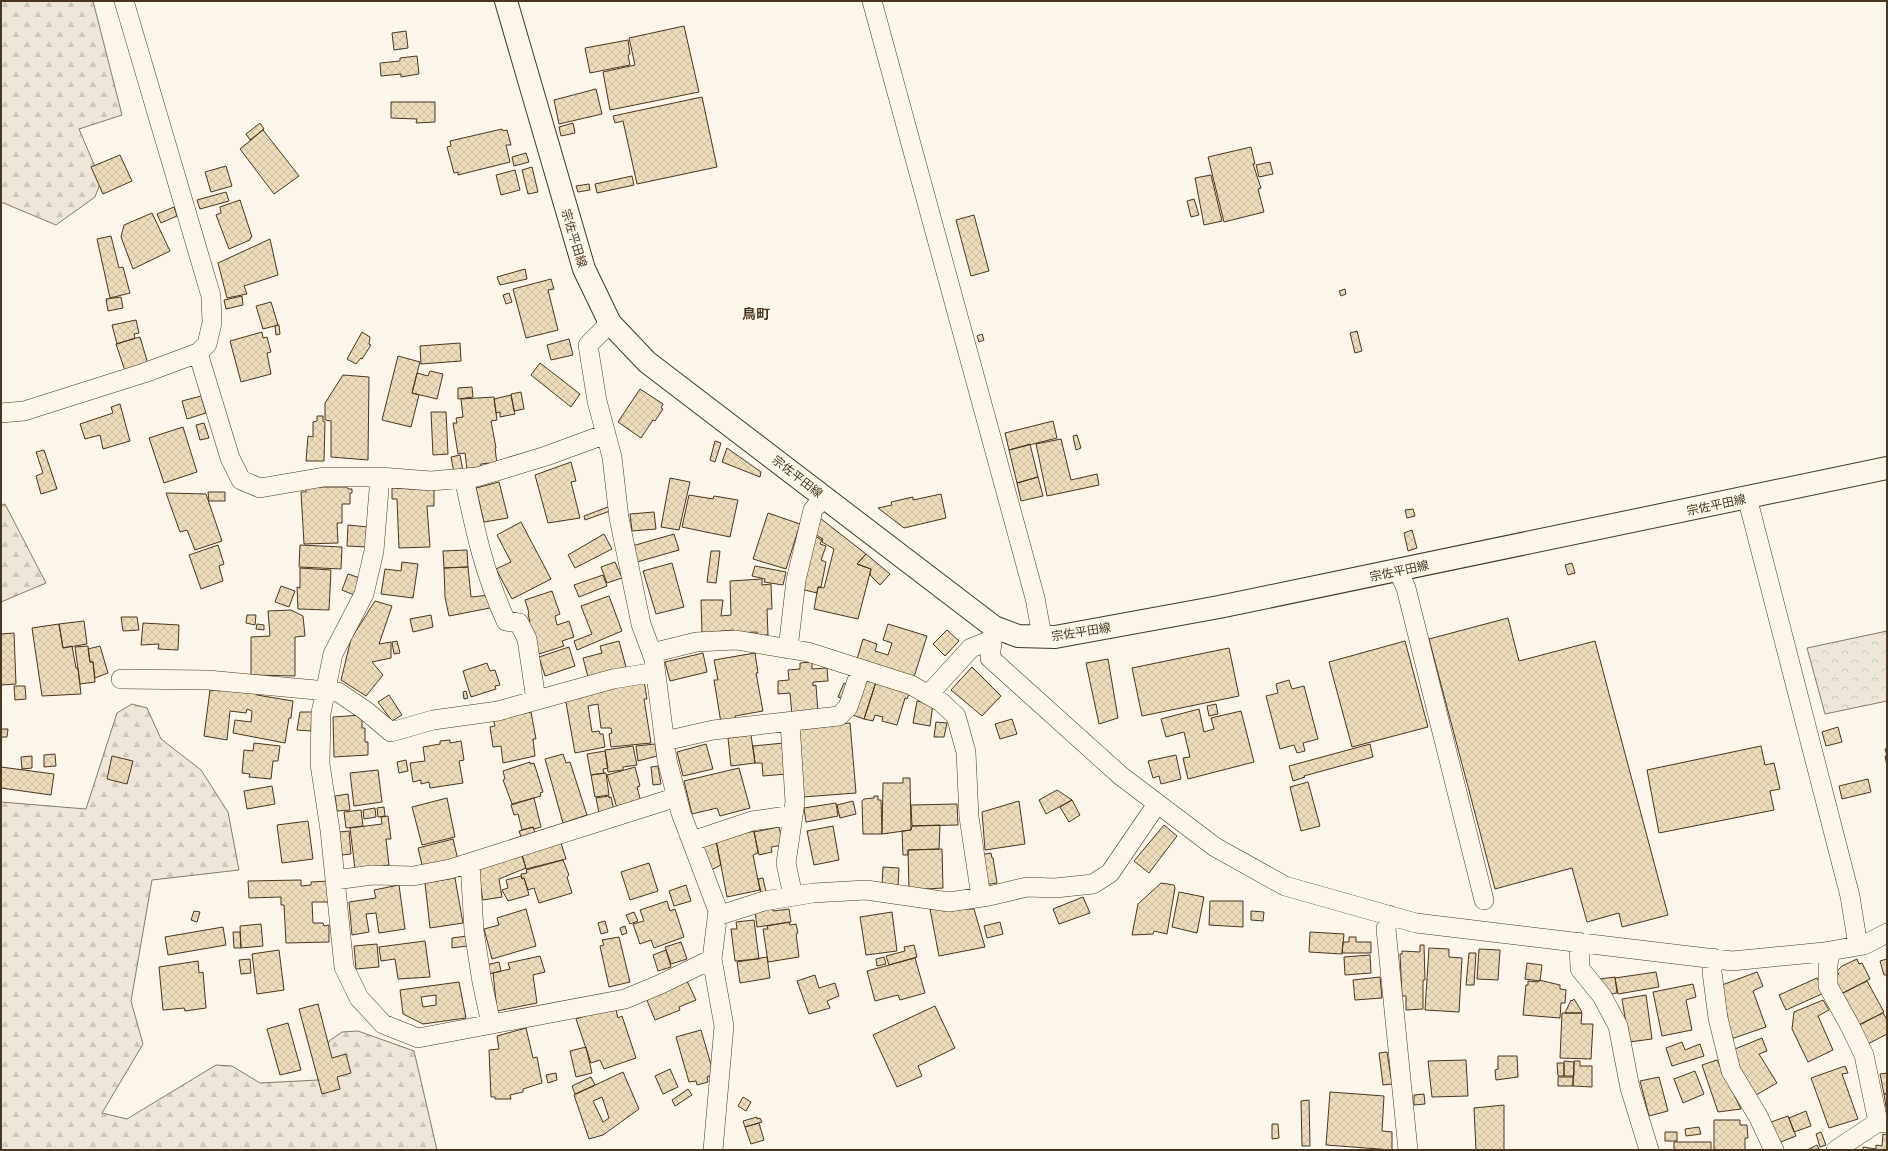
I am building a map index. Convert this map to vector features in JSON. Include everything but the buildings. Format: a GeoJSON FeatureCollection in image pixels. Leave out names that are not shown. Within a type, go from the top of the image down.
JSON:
{"type":"FeatureCollection","features":[{"type":"Feature","properties":{"kind":"main road","name":"宗佐平田線"},"geometry":{"type":"LineString","coordinates":[[506,1],[584,269],[610,323],[647,362],[824,496],[993,634],[1055,637],[1219,607],[1887,468]]}},
{"type":"Feature","properties":{"kind":"street"},"geometry":{"type":"LineString","coordinates":[[1,413],[24,411],[144,373],[198,353],[207,344],[212,323],[211,296],[124,1]]}},
{"type":"Feature","properties":{"kind":"street"},"geometry":{"type":"LineString","coordinates":[[872,1],[1035,598],[1042,636]]}},
{"type":"Feature","properties":{"kind":"street"},"geometry":{"type":"LineString","coordinates":[[610,323],[588,346],[597,401],[612,457],[619,518],[641,624],[652,653],[656,672],[667,760],[677,797],[718,911],[712,959],[724,1026],[714,1150]]}},
{"type":"Feature","properties":{"kind":"street"},"geometry":{"type":"LineString","coordinates":[[198,353],[230,458],[241,480],[260,488],[324,477],[380,477],[431,481],[477,477],[540,458],[606,434]]}},
{"type":"Feature","properties":{"kind":"street"},"geometry":{"type":"LineString","coordinates":[[380,477],[374,551],[364,594],[333,654],[321,713],[320,764],[330,830],[344,967],[359,998],[384,1024],[418,1038],[624,999],[661,984],[712,959]]}},
{"type":"Feature","properties":{"kind":"street"},"geometry":{"type":"LineString","coordinates":[[464,478],[477,541],[492,590],[506,621],[518,623],[527,639],[536,700]]}},
{"type":"Feature","properties":{"kind":"street"},"geometry":{"type":"LineString","coordinates":[[788,649],[796,580],[813,510],[824,496]]}},
{"type":"Feature","properties":{"kind":"street"},"geometry":{"type":"LineString","coordinates":[[1746,497],[1850,896],[1858,946]]}},
{"type":"Feature","properties":{"kind":"street"},"geometry":{"type":"LineString","coordinates":[[1398,570],[1406,588],[1484,900]]}},
{"type":"Feature","properties":{"kind":"street"},"geometry":{"type":"LineString","coordinates":[[928,695],[971,648],[993,634]]}},
{"type":"Feature","properties":{"kind":"street"},"geometry":{"type":"LineString","coordinates":[[993,634],[990,658],[1121,776],[1215,848],[1285,886],[1416,923],[1732,961],[1830,951],[1864,945],[1887,932]]}},
{"type":"Feature","properties":{"kind":"street"},"geometry":{"type":"LineString","coordinates":[[652,653],[696,642],[730,640],[808,652],[911,685],[941,702],[956,716],[966,752],[969,817],[981,897]]}},
{"type":"Feature","properties":{"kind":"street"},"geometry":{"type":"LineString","coordinates":[[665,741],[713,730],[790,723],[839,716],[848,707],[861,669]]}},
{"type":"Feature","properties":{"kind":"street"},"geometry":{"type":"LineString","coordinates":[[120,679],[208,680],[338,692],[366,711],[391,732],[433,720],[498,711],[613,679],[656,672]]}},
{"type":"Feature","properties":{"kind":"street"},"geometry":{"type":"LineString","coordinates":[[790,723],[795,802],[786,863],[793,896]]}},
{"type":"Feature","properties":{"kind":"street"},"geometry":{"type":"LineString","coordinates":[[335,880],[372,875],[413,876],[450,870],[677,797]]}},
{"type":"Feature","properties":{"kind":"street"},"geometry":{"type":"LineString","coordinates":[[717,916],[764,901],[813,893],[866,890],[950,902],[1027,887],[1055,888],[1093,884],[1110,873],[1157,804]]}},
{"type":"Feature","properties":{"kind":"street"},"geometry":{"type":"LineString","coordinates":[[692,841],[752,821],[793,815]]}},
{"type":"Feature","properties":{"kind":"street"},"geometry":{"type":"LineString","coordinates":[[470,863],[474,931],[482,982],[491,1024]]}},
{"type":"Feature","properties":{"kind":"street"},"geometry":{"type":"LineString","coordinates":[[1389,915],[1386,929],[1408,1150]]}},
{"type":"Feature","properties":{"kind":"street"},"geometry":{"type":"LineString","coordinates":[[1578,942],[1580,969],[1602,996],[1618,1026],[1630,1088],[1649,1150]]}},
{"type":"Feature","properties":{"kind":"street"},"geometry":{"type":"LineString","coordinates":[[1830,951],[1828,986],[1864,1055],[1882,1123],[1836,1150]]}},
{"type":"Feature","properties":{"kind":"street"},"geometry":{"type":"LineString","coordinates":[[1713,958],[1712,972],[1718,1018],[1731,1071],[1758,1116],[1774,1150]]}},
{"type":"Feature","properties":{"kind":"green space"},"geometry":{"type":"Polygon","coordinates":[[[1,1],[93,1],[122,115],[79,129],[101,181],[95,197],[56,225],[1,202],[1,1]]]}},
{"type":"Feature","properties":{"kind":"green space"},"geometry":{"type":"Polygon","coordinates":[[[5,504],[46,583],[1,602],[1,505],[5,504]]]}},
{"type":"Feature","properties":{"kind":"green space"},"geometry":{"type":"Polygon","coordinates":[[[1887,631],[1887,701],[1825,714],[1807,648],[1887,631]]]}},
{"type":"Feature","properties":{"kind":"green space"},"geometry":{"type":"Polygon","coordinates":[[[132,704],[147,708],[161,739],[201,770],[228,812],[239,870],[152,880],[131,1001],[143,1044],[102,1113],[127,1119],[216,1065],[232,1066],[260,1083],[318,1080],[329,1041],[342,1032],[358,1031],[414,1051],[437,1150],[1,1150],[1,802],[86,809],[117,713],[132,704]]]}},
{"type":"Feature","properties":{"kind":"district","name":"鳥町"},"geometry":{"type":"Point","coordinates":[756,313]}}]}
